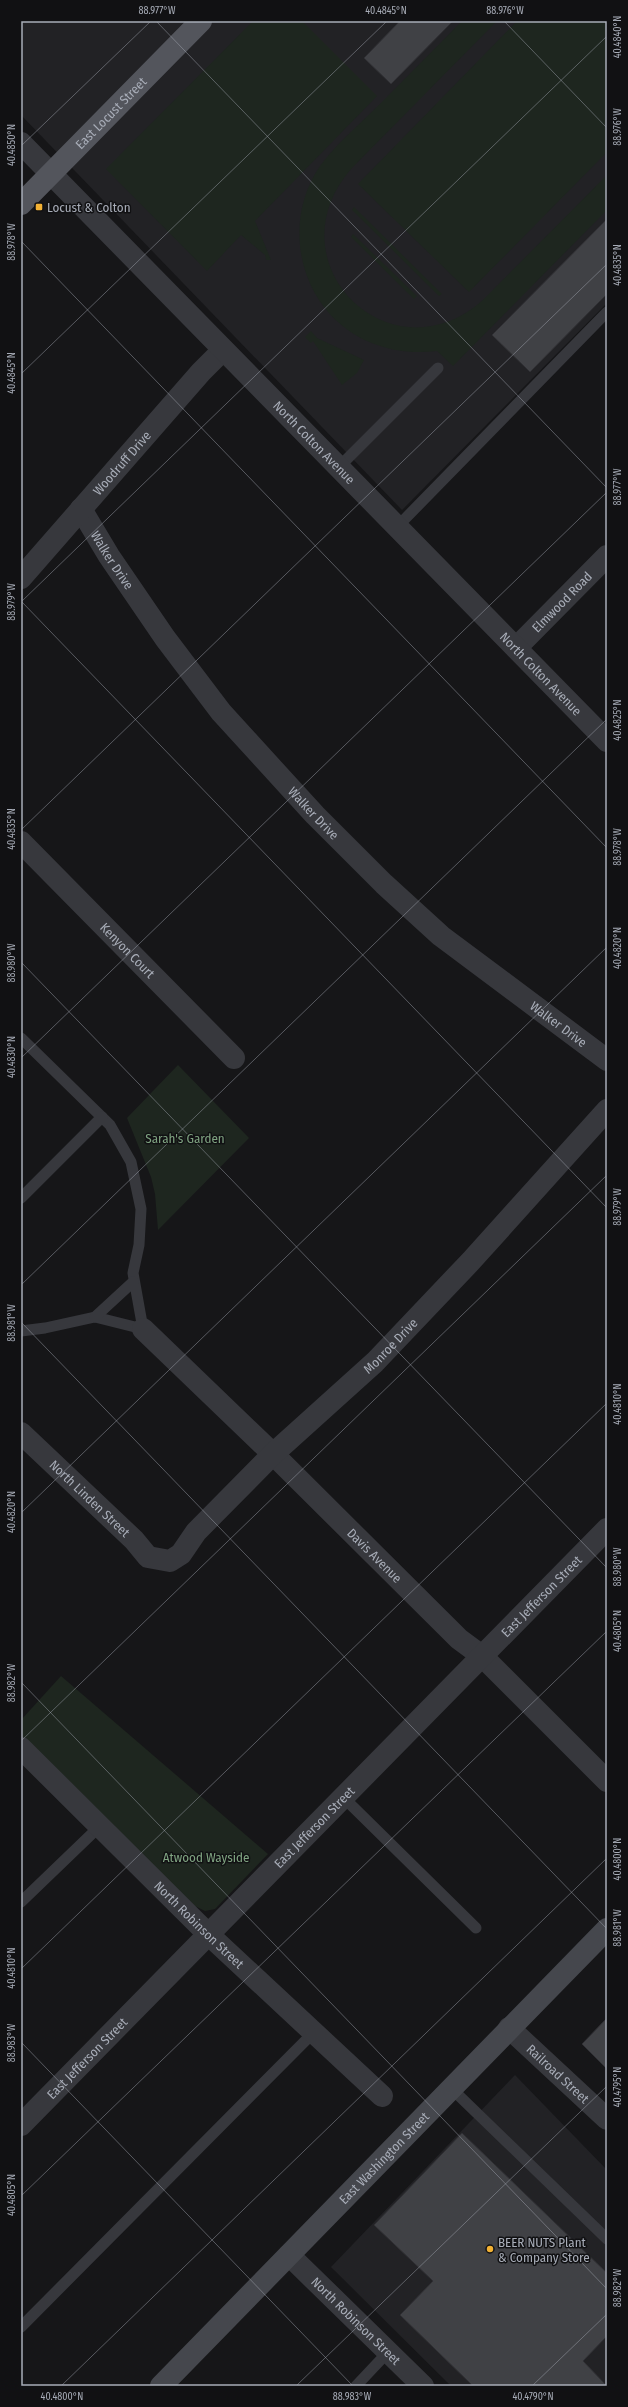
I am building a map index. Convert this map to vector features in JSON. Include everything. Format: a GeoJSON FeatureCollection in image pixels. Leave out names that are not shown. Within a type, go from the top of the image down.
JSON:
{"type":"FeatureCollection","features":[{"type":"Feature","properties":{"kind":"main road","name":"East Locust Street"},"geometry":{"type":"LineString","coordinates":[[21,204],[201,21]]}},
{"type":"Feature","properties":{"kind":"main road","name":"East Washington Street"},"geometry":{"type":"LineString","coordinates":[[161,2386],[607,1929]]}},
{"type":"Feature","properties":{"kind":"street","name":"North Colton Avenue"},"geometry":{"type":"LineString","coordinates":[[21,143],[607,741]]}},
{"type":"Feature","properties":{"kind":"street","name":"Woodruff Drive"},"geometry":{"type":"LineString","coordinates":[[21,578],[201,372],[224,350]]}},
{"type":"Feature","properties":{"kind":"street","name":"Walker Drive"},"geometry":{"type":"LineString","coordinates":[[81,509],[109,556],[166,638],[221,712],[315,815],[384,884],[441,936],[607,1060]]}},
{"type":"Feature","properties":{"kind":"street","name":"Elmwood Road"},"geometry":{"type":"LineString","coordinates":[[516,648],[607,556]]}},
{"type":"Feature","properties":{"kind":"street","name":"Kenyon Court"},"geometry":{"type":"LineString","coordinates":[[21,842],[234,1058]]}},
{"type":"Feature","properties":{"kind":"street","name":"Monroe Drive"},"geometry":{"type":"LineString","coordinates":[[160,1560],[170,1561],[181,1554],[196,1532],[273,1454],[375,1362],[471,1261],[607,1110]]}},
{"type":"Feature","properties":{"kind":"street","name":"Davis Avenue"},"geometry":{"type":"LineString","coordinates":[[143,1329],[273,1454],[459,1639],[482,1656],[607,1781]]}},
{"type":"Feature","properties":{"kind":"street","name":"North Linden Street"},"geometry":{"type":"LineString","coordinates":[[21,1433],[134,1540],[140,1549],[148,1556],[160,1560]]}},
{"type":"Feature","properties":{"kind":"street","name":"East Jefferson Street"},"geometry":{"type":"LineString","coordinates":[[21,2125],[607,1530]]}},
{"type":"Feature","properties":{"kind":"street","name":"North Robinson Street"},"geometry":{"type":"LineString","coordinates":[[21,1748],[208,1934],[382,2096]]}},
{"type":"Feature","properties":{"kind":"street","name":"Railroad Street"},"geometry":{"type":"LineString","coordinates":[[509,2028],[607,2120]]}},
{"type":"Feature","properties":{"kind":"street","name":"North Robinson Street"},"geometry":{"type":"LineString","coordinates":[[289,2255],[423,2386]]}},
{"type":"Feature","properties":{"kind":"lane"},"geometry":{"type":"LineString","coordinates":[[397,526],[607,312]]}},
{"type":"Feature","properties":{"kind":"lane"},"geometry":{"type":"LineString","coordinates":[[339,468],[438,368]]}},
{"type":"Feature","properties":{"kind":"lane"},"geometry":{"type":"LineString","coordinates":[[21,1331],[45,1328],[95,1317],[143,1329],[133,1282],[141,1209],[131,1162],[110,1125],[22,1040]]}},
{"type":"Feature","properties":{"kind":"lane"},"geometry":{"type":"LineString","coordinates":[[21,1198],[102,1117]]}},
{"type":"Feature","properties":{"kind":"lane"},"geometry":{"type":"LineString","coordinates":[[95,1317],[133,1282]]}},
{"type":"Feature","properties":{"kind":"lane"},"geometry":{"type":"LineString","coordinates":[[344,1798],[476,1928]]}},
{"type":"Feature","properties":{"kind":"lane"},"geometry":{"type":"LineString","coordinates":[[21,1902],[100,1826]]}},
{"type":"Feature","properties":{"kind":"lane"},"geometry":{"type":"LineString","coordinates":[[21,2327],[314,2032]]}},
{"type":"Feature","properties":{"kind":"lane"},"geometry":{"type":"LineString","coordinates":[[451,2088],[607,2239]]}},
{"type":"Feature","properties":{"kind":"lane"},"geometry":{"type":"LineString","coordinates":[[356,2386],[388,2352]]}},
{"type":"Feature","properties":{"kind":"shaded area"},"geometry":{"type":"Polygon","coordinates":[[[21,21],[607,21],[607,303],[402,510],[21,115],[21,21]]]}},
{"type":"Feature","properties":{"kind":"shaded area","name":"BEER NUTS Plant & Company Store"},"geometry":{"type":"Polygon","coordinates":[[[515,2075],[607,2170],[607,2386],[451,2386],[331,2267],[515,2075]]]}},
{"type":"Feature","properties":{"kind":"green space"},"geometry":{"type":"Polygon","coordinates":[[[253,21],[302,21],[377,96],[255,221],[271,260],[266,260],[265,255],[241,235],[207,271],[106,169],[253,21]]]}},
{"type":"Feature","properties":{"kind":"green space"},"geometry":{"type":"Polygon","coordinates":[[[462,21],[497,21],[351,169],[330,205],[325,241],[333,273],[352,300],[379,319],[412,327],[448,322],[483,300],[607,175],[607,210],[453,366],[437,351],[407,352],[378,345],[364,340],[339,323],[328,312],[308,279],[302,260],[300,221],[303,202],[310,184],[320,166],[341,141],[462,21]]]}},
{"type":"Feature","properties":{"kind":"green space"},"geometry":{"type":"Polygon","coordinates":[[[517,21],[607,21],[607,152],[469,292],[358,184],[517,21]]]}},
{"type":"Feature","properties":{"kind":"green space"},"geometry":{"type":"Polygon","coordinates":[[[354,207],[442,294],[439,296],[352,210],[354,207]]]}},
{"type":"Feature","properties":{"kind":"green space"},"geometry":{"type":"Polygon","coordinates":[[[353,234],[417,296],[414,299],[351,237],[353,234]]]}},
{"type":"Feature","properties":{"kind":"green space"},"geometry":{"type":"Polygon","coordinates":[[[311,331],[317,338],[364,360],[357,373],[342,385],[313,341],[311,343],[305,337],[311,331]]]}},
{"type":"Feature","properties":{"kind":"green space","name":"Sarah's Garden"},"geometry":{"type":"Polygon","coordinates":[[[178,1065],[249,1138],[158,1230],[155,1194],[151,1177],[127,1118],[178,1065]]]}},
{"type":"Feature","properties":{"kind":"green space","name":"Atwood Wayside"},"geometry":{"type":"Polygon","coordinates":[[[61,1676],[268,1854],[215,1909],[205,1911],[195,1906],[21,1740],[21,1720],[61,1676]]]}},
{"type":"Feature","properties":{"kind":"building"},"geometry":{"type":"Polygon","coordinates":[[[400,21],[453,21],[391,84],[364,58],[400,21]]]}},
{"type":"Feature","properties":{"kind":"building"},"geometry":{"type":"Polygon","coordinates":[[[607,219],[607,294],[530,372],[492,335],[607,219]]]}},
{"type":"Feature","properties":{"kind":"building"},"geometry":{"type":"Polygon","coordinates":[[[607,2018],[607,2069],[582,2044],[607,2018]]]}},
{"type":"Feature","properties":{"kind":"building","name":"BEER NUTS Plant & Company Store"},"geometry":{"type":"Polygon","coordinates":[[[462,2133],[607,2273],[607,2336],[583,2361],[607,2386],[473,2386],[400,2315],[433,2281],[374,2225],[462,2133]]]}},
{"type":"Feature","properties":{"kind":"place","name":"Locust & Colton"},"geometry":{"type":"Point","coordinates":[39,207]}},
{"type":"Feature","properties":{"kind":"place","name":"BEER NUTS Plant & Company Store"},"geometry":{"type":"Point","coordinates":[490,2249]}}]}
